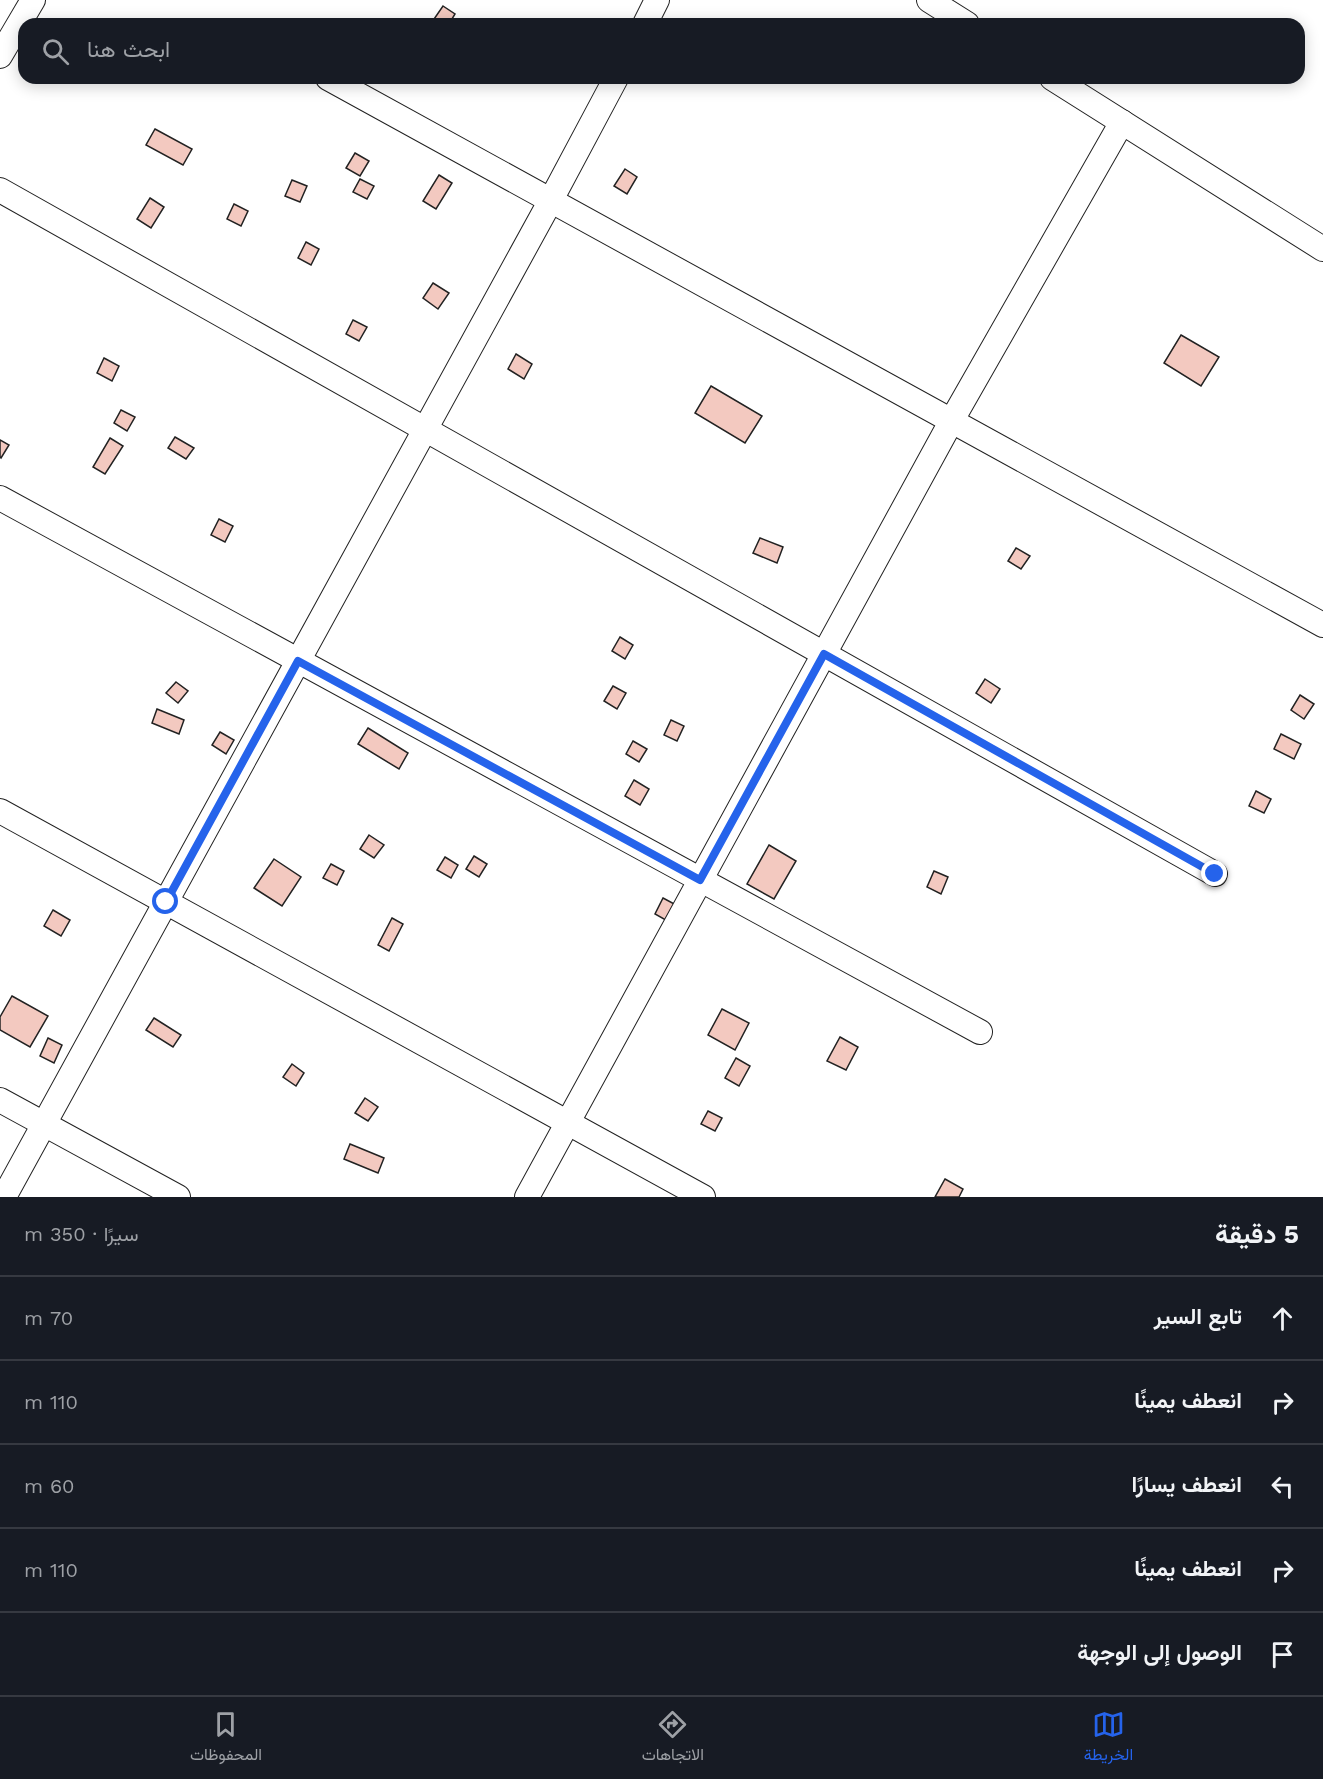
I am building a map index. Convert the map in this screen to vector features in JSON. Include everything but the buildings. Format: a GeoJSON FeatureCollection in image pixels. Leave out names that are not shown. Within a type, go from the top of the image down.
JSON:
{"type":"FeatureCollection","features":[{"type":"Feature","properties":{"kind":"street"},"geometry":{"type":"LineString","coordinates":[[22,18],[33,0]]}},
{"type":"Feature","properties":{"kind":"street"},"geometry":{"type":"LineString","coordinates":[[648,18],[657,0]]}},
{"type":"Feature","properties":{"kind":"street"},"geometry":{"type":"LineString","coordinates":[[929,0],[958,18]]}},
{"type":"Feature","properties":{"kind":"street"},"geometry":{"type":"LineString","coordinates":[[0,56],[18,25]]}},
{"type":"Feature","properties":{"kind":"street"},"geometry":{"type":"LineString","coordinates":[[339,84],[1323,624]]}},
{"type":"Feature","properties":{"kind":"street"},"geometry":{"type":"LineString","coordinates":[[4,1197],[613,84]]}},
{"type":"Feature","properties":{"kind":"street"},"geometry":{"type":"LineString","coordinates":[[1062,84],[1323,249]]}},
{"type":"Feature","properties":{"kind":"street"},"geometry":{"type":"LineString","coordinates":[[527,1197],[952,420],[1122,122]]}},
{"type":"Feature","properties":{"kind":"street"},"geometry":{"type":"LineString","coordinates":[[0,190],[1215,874]]}},
{"type":"Feature","properties":{"kind":"street"},"geometry":{"type":"LineString","coordinates":[[0,498],[980,1032]]}},
{"type":"Feature","properties":{"kind":"street"},"geometry":{"type":"LineString","coordinates":[[0,811],[703,1197]]}},
{"type":"Feature","properties":{"kind":"street"},"geometry":{"type":"LineString","coordinates":[[0,1100],[178,1197]]}},
{"type":"Feature","properties":{"kind":"route"},"geometry":{"type":"LineString","coordinates":[[166,902],[298,661],[700,880],[824,654],[1215,874]]}}]}
